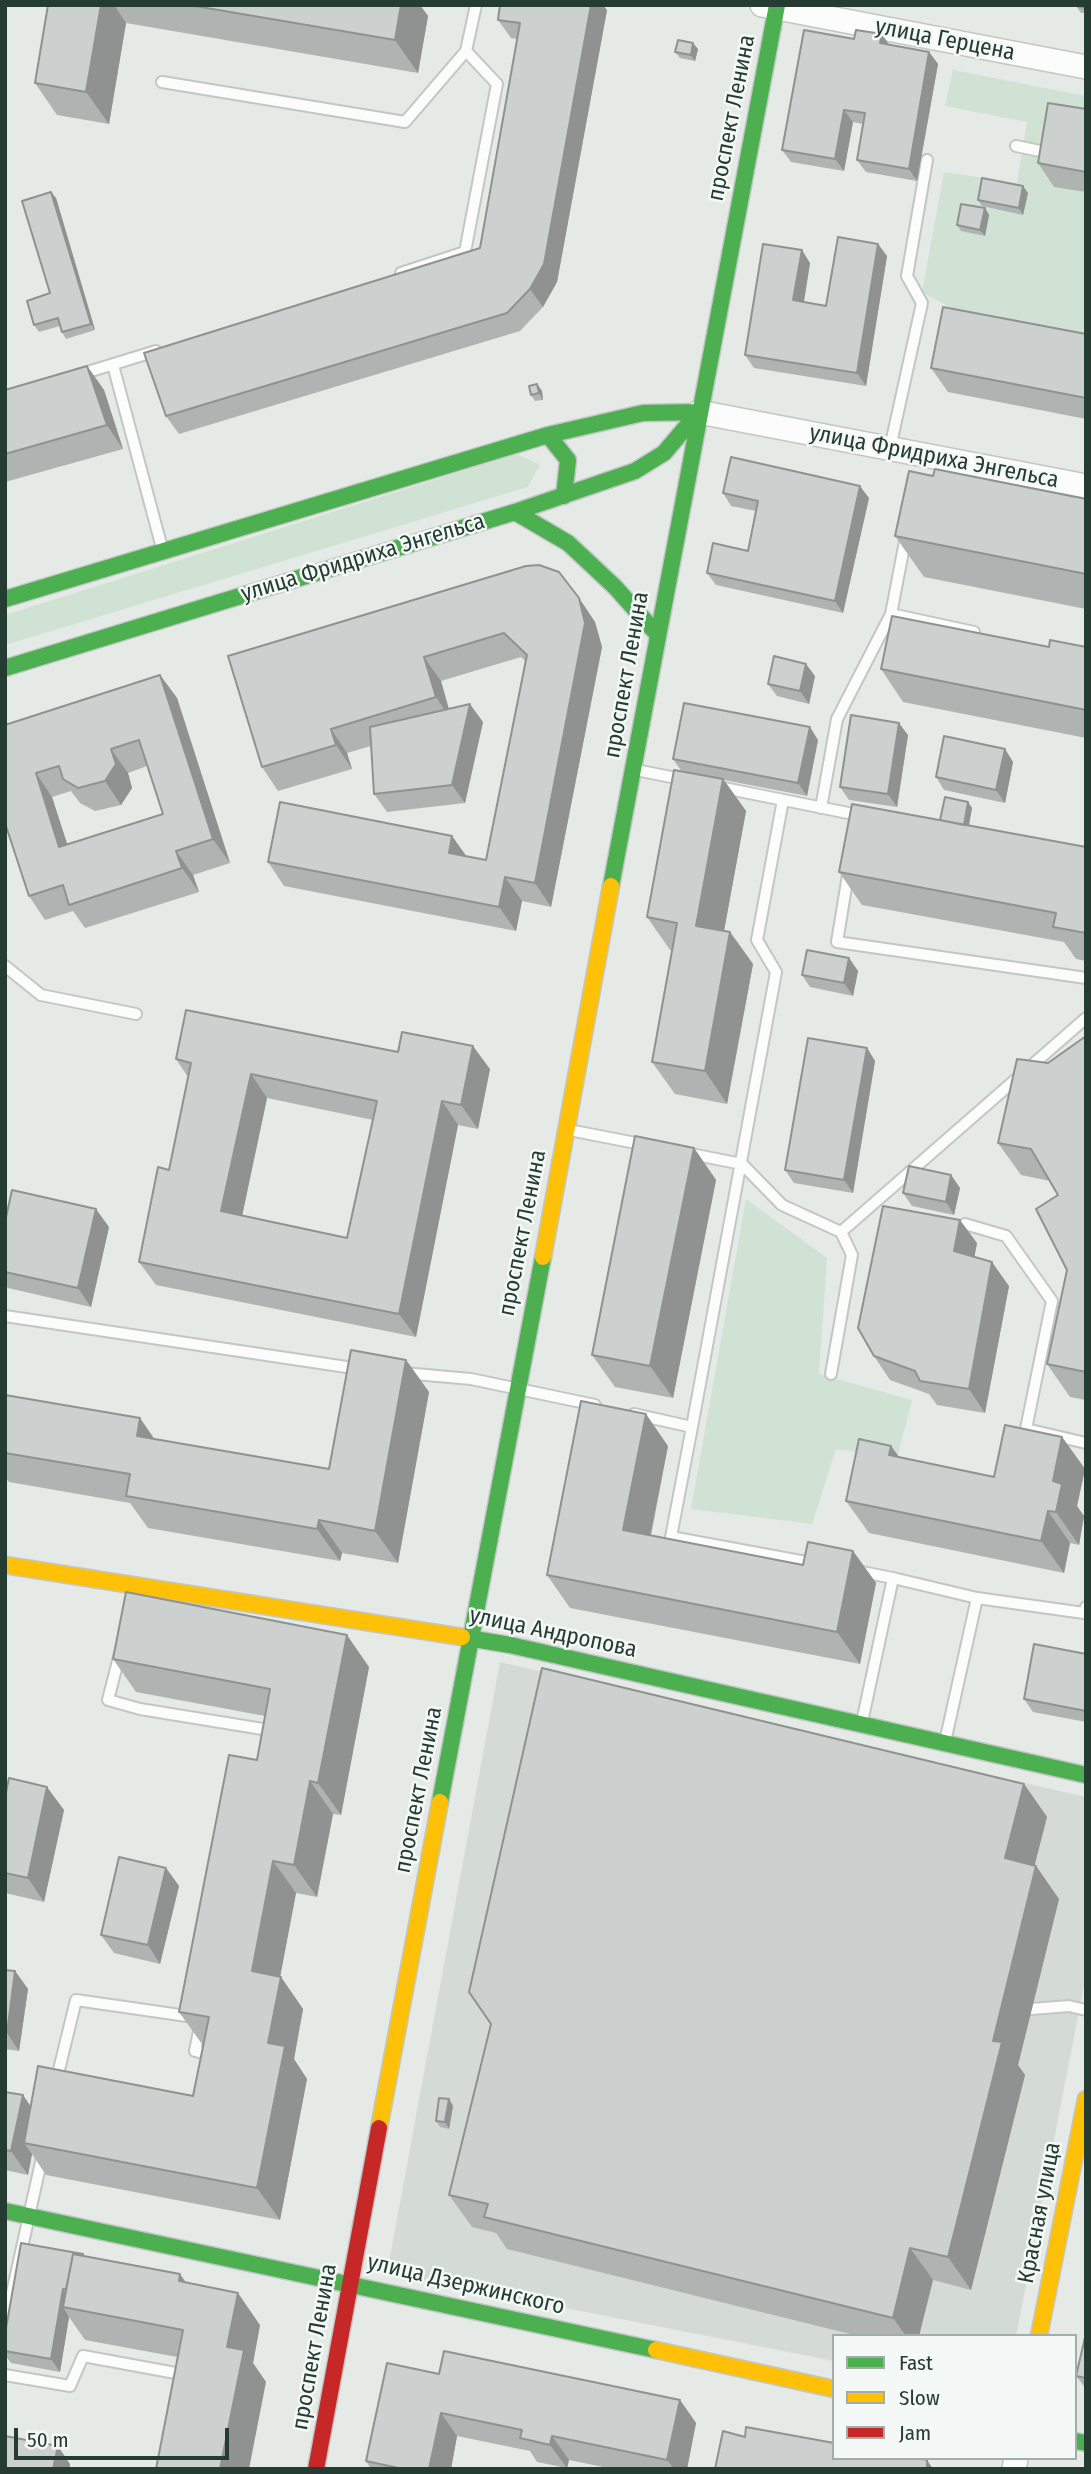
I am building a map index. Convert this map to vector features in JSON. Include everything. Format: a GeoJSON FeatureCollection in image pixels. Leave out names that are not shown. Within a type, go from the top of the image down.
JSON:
{"type":"FeatureCollection","features":[{"type":"Feature","properties":{"kind":"main road","name":"проспект Ленина"},"geometry":{"type":"LineString","coordinates":[[316,2469],[699,412],[772,6]]}},
{"type":"Feature","properties":{"kind":"main road","name":"улица Фридриха Энгельса"},"geometry":{"type":"LineString","coordinates":[[5,599],[548,435],[643,413],[699,412]]}},
{"type":"Feature","properties":{"kind":"main road","name":"улица Фридриха Энгельса"},"geometry":{"type":"LineString","coordinates":[[5,667],[515,512],[635,471],[664,453],[699,412]]}},
{"type":"Feature","properties":{"kind":"main road"},"geometry":{"type":"LineString","coordinates":[[548,435],[568,460],[564,496]]}},
{"type":"Feature","properties":{"kind":"main road"},"geometry":{"type":"LineString","coordinates":[[515,512],[568,543],[615,587],[657,634]]}},
{"type":"Feature","properties":{"kind":"main road","name":"улица Андропова"},"geometry":{"type":"LineString","coordinates":[[5,1565],[136,1592],[472,1638],[1086,1775]]}},
{"type":"Feature","properties":{"kind":"main road","name":"Красная улица"},"geometry":{"type":"LineString","coordinates":[[1039,2334],[1086,2099]]}},
{"type":"Feature","properties":{"kind":"main road","name":"улица Дзержинского"},"geometry":{"type":"LineString","coordinates":[[5,2211],[832,2389]]}},
{"type":"Feature","properties":{"kind":"street","name":"улица Герцена"},"geometry":{"type":"LineString","coordinates":[[772,6],[1086,67]]}},
{"type":"Feature","properties":{"kind":"street","name":"улица Фридриха Энгельса"},"geometry":{"type":"LineString","coordinates":[[699,412],[890,449],[919,462],[1086,486]]}},
{"type":"Feature","properties":{"kind":"lane"},"geometry":{"type":"LineString","coordinates":[[162,82],[405,121],[466,51],[476,5]]}},
{"type":"Feature","properties":{"kind":"lane"},"geometry":{"type":"LineString","coordinates":[[386,277],[465,252],[497,84],[466,51]]}},
{"type":"Feature","properties":{"kind":"lane"},"geometry":{"type":"LineString","coordinates":[[1016,146],[1054,154],[1065,160]]}},
{"type":"Feature","properties":{"kind":"lane"},"geometry":{"type":"LineString","coordinates":[[890,449],[922,303],[907,276],[927,160]]}},
{"type":"Feature","properties":{"kind":"lane"},"geometry":{"type":"LineString","coordinates":[[69,378],[165,348]]}},
{"type":"Feature","properties":{"kind":"lane"},"geometry":{"type":"LineString","coordinates":[[113,365],[163,552]]}},
{"type":"Feature","properties":{"kind":"lane"},"geometry":{"type":"LineString","coordinates":[[821,808],[837,719],[891,614],[908,522]]}},
{"type":"Feature","properties":{"kind":"lane"},"geometry":{"type":"LineString","coordinates":[[891,614],[982,634]]}},
{"type":"Feature","properties":{"kind":"lane"},"geometry":{"type":"LineString","coordinates":[[632,770],[697,783]]}},
{"type":"Feature","properties":{"kind":"lane"},"geometry":{"type":"LineString","coordinates":[[709,785],[858,815],[856,828]]}},
{"type":"Feature","properties":{"kind":"lane"},"geometry":{"type":"LineString","coordinates":[[783,800],[757,940],[776,972],[671,1537],[827,1566]]}},
{"type":"Feature","properties":{"kind":"lane"},"geometry":{"type":"LineString","coordinates":[[852,853],[837,942],[1086,978]]}},
{"type":"Feature","properties":{"kind":"lane"},"geometry":{"type":"LineString","coordinates":[[5,966],[41,995],[136,1014]]}},
{"type":"Feature","properties":{"kind":"lane"},"geometry":{"type":"LineString","coordinates":[[841,1232],[1086,1018]]}},
{"type":"Feature","properties":{"kind":"lane"},"geometry":{"type":"LineString","coordinates":[[566,1130],[653,1147]]}},
{"type":"Feature","properties":{"kind":"lane"},"geometry":{"type":"LineString","coordinates":[[678,1152],[742,1164],[782,1205],[841,1232],[852,1255],[831,1374]]}},
{"type":"Feature","properties":{"kind":"lane"},"geometry":{"type":"LineString","coordinates":[[965,1224],[1006,1236],[1052,1301],[1026,1429],[1086,1443]]}},
{"type":"Feature","properties":{"kind":"lane"},"geometry":{"type":"LineString","coordinates":[[5,1316],[369,1370]]}},
{"type":"Feature","properties":{"kind":"lane"},"geometry":{"type":"LineString","coordinates":[[354,1382],[357,1369]]}},
{"type":"Feature","properties":{"kind":"lane"},"geometry":{"type":"LineString","coordinates":[[395,1372],[471,1379],[605,1408]]}},
{"type":"Feature","properties":{"kind":"lane"},"geometry":{"type":"LineString","coordinates":[[617,1410],[692,1427]]}},
{"type":"Feature","properties":{"kind":"lane"},"geometry":{"type":"LineString","coordinates":[[839,1568],[977,1598],[1084,1614],[1086,1607]]}},
{"type":"Feature","properties":{"kind":"lane"},"geometry":{"type":"LineString","coordinates":[[861,1724],[893,1578]]}},
{"type":"Feature","properties":{"kind":"lane"},"geometry":{"type":"LineString","coordinates":[[945,1744],[977,1598]]}},
{"type":"Feature","properties":{"kind":"lane"},"geometry":{"type":"LineString","coordinates":[[121,1648],[108,1700],[140,1709],[277,1731],[275,1742]]}},
{"type":"Feature","properties":{"kind":"lane"},"geometry":{"type":"LineString","coordinates":[[54,2092],[76,2000],[202,2018]]}},
{"type":"Feature","properties":{"kind":"lane"},"geometry":{"type":"LineString","coordinates":[[205,2004],[195,2052],[223,2058],[220,2069]]}},
{"type":"Feature","properties":{"kind":"lane"},"geometry":{"type":"LineString","coordinates":[[1032,2009],[1069,2006],[1086,2010]]}},
{"type":"Feature","properties":{"kind":"lane"},"geometry":{"type":"LineString","coordinates":[[5,2324],[45,2142]]}},
{"type":"Feature","properties":{"kind":"lane"},"geometry":{"type":"LineString","coordinates":[[5,2375],[70,2386],[83,2356],[181,2374],[178,2387]]}},
{"type":"Feature","properties":{"kind":"shaded area"},"geometry":{"type":"Polygon","coordinates":[[[500,1662],[1086,1797],[1086,1975],[1016,2334],[832,2334],[832,2361],[387,2273],[500,1662]]]}},
{"type":"Feature","properties":{"kind":"green space"},"geometry":{"type":"Polygon","coordinates":[[[953,70],[1086,96],[1086,349],[984,326],[922,292],[944,172],[1017,183],[1027,122],[945,106],[953,70]]]}},
{"type":"Feature","properties":{"kind":"green space"},"geometry":{"type":"Polygon","coordinates":[[[517,454],[540,465],[528,487],[5,645],[5,615],[517,454]]]}},
{"type":"Feature","properties":{"kind":"green space"},"geometry":{"type":"Polygon","coordinates":[[[746,1199],[827,1258],[819,1374],[912,1400],[897,1458],[836,1449],[812,1524],[691,1509],[746,1199]]]}},
{"type":"Feature","properties":{"kind":"building"},"geometry":{"type":"Polygon","coordinates":[[[48,5],[101,5],[86,92],[35,83],[48,5]]]}},
{"type":"Feature","properties":{"kind":"building"},"geometry":{"type":"Polygon","coordinates":[[[189,5],[401,5],[395,40],[189,5]]]}},
{"type":"Feature","properties":{"kind":"building"},"geometry":{"type":"Polygon","coordinates":[[[500,5],[591,5],[544,264],[530,289],[507,313],[166,416],[144,353],[480,248],[520,23],[498,20],[500,5]]]}},
{"type":"Feature","properties":{"kind":"building"},"geometry":{"type":"Polygon","coordinates":[[[804,30],[854,39],[856,30],[882,34],[880,43],[929,52],[909,169],[857,160],[865,113],[844,110],[835,159],[782,150],[804,30]]]}},
{"type":"Feature","properties":{"kind":"building"},"geometry":{"type":"Polygon","coordinates":[[[678,40],[693,43],[691,55],[675,52],[678,40]]]}},
{"type":"Feature","properties":{"kind":"building"},"geometry":{"type":"Polygon","coordinates":[[[1048,103],[1086,109],[1086,172],[1038,163],[1048,103]]]}},
{"type":"Feature","properties":{"kind":"building"},"geometry":{"type":"Polygon","coordinates":[[[982,178],[1023,186],[1019,208],[978,200],[982,178]]]}},
{"type":"Feature","properties":{"kind":"building"},"geometry":{"type":"Polygon","coordinates":[[[51,192],[91,324],[62,332],[58,318],[34,325],[27,301],[50,293],[22,201],[51,192]]]}},
{"type":"Feature","properties":{"kind":"building"},"geometry":{"type":"Polygon","coordinates":[[[961,204],[985,208],[980,230],[957,225],[961,204]]]}},
{"type":"Feature","properties":{"kind":"building"},"geometry":{"type":"Polygon","coordinates":[[[838,237],[878,244],[857,373],[745,355],[763,244],[802,250],[793,300],[826,306],[838,237]]]}},
{"type":"Feature","properties":{"kind":"building"},"geometry":{"type":"Polygon","coordinates":[[[943,307],[1086,334],[1086,398],[931,368],[943,307]]]}},
{"type":"Feature","properties":{"kind":"building"},"geometry":{"type":"Polygon","coordinates":[[[87,366],[107,425],[5,454],[5,390],[87,366]]]}},
{"type":"Feature","properties":{"kind":"building"},"geometry":{"type":"Polygon","coordinates":[[[537,384],[539,393],[531,395],[529,386],[537,384]]]}},
{"type":"Feature","properties":{"kind":"building"},"geometry":{"type":"Polygon","coordinates":[[[731,457],[860,486],[835,601],[707,573],[713,543],[748,551],[758,501],[723,493],[731,457]]]}},
{"type":"Feature","properties":{"kind":"building"},"geometry":{"type":"Polygon","coordinates":[[[935,469],[1086,499],[1086,574],[895,536],[909,471],[933,476],[935,469]]]}},
{"type":"Feature","properties":{"kind":"building"},"geometry":{"type":"Polygon","coordinates":[[[539,565],[559,572],[579,598],[585,623],[535,883],[505,877],[499,907],[268,862],[280,802],[452,836],[449,853],[486,860],[527,655],[504,633],[424,657],[436,697],[331,729],[336,745],[262,767],[228,656],[526,566],[539,565]]]}},
{"type":"Feature","properties":{"kind":"building"},"geometry":{"type":"Polygon","coordinates":[[[892,616],[1049,647],[1050,640],[1086,647],[1086,710],[881,669],[892,616]]]}},
{"type":"Feature","properties":{"kind":"building"},"geometry":{"type":"Polygon","coordinates":[[[774,656],[806,664],[800,691],[768,684],[774,656]]]}},
{"type":"Feature","properties":{"kind":"building"},"geometry":{"type":"Polygon","coordinates":[[[160,675],[213,839],[176,851],[182,868],[69,905],[63,885],[29,896],[5,823],[5,725],[160,675]],[[139,740],[111,749],[116,764],[105,781],[78,788],[63,779],[59,766],[36,773],[59,847],[163,814],[139,740]]]}},
{"type":"Feature","properties":{"kind":"building"},"geometry":{"type":"Polygon","coordinates":[[[684,703],[810,727],[798,783],[673,759],[684,703]]]}},
{"type":"Feature","properties":{"kind":"building"},"geometry":{"type":"Polygon","coordinates":[[[470,704],[452,785],[374,794],[370,727],[470,704]]]}},
{"type":"Feature","properties":{"kind":"building"},"geometry":{"type":"Polygon","coordinates":[[[851,715],[899,723],[888,794],[840,787],[851,715]]]}},
{"type":"Feature","properties":{"kind":"building"},"geometry":{"type":"Polygon","coordinates":[[[944,736],[1005,749],[996,790],[936,777],[944,736]]]}},
{"type":"Feature","properties":{"kind":"building"},"geometry":{"type":"Polygon","coordinates":[[[674,770],[723,779],[696,926],[730,932],[705,1071],[652,1062],[677,923],[647,917],[674,770]]]}},
{"type":"Feature","properties":{"kind":"building"},"geometry":{"type":"Polygon","coordinates":[[[945,797],[968,802],[964,825],[940,820],[945,797]]]}},
{"type":"Feature","properties":{"kind":"building"},"geometry":{"type":"Polygon","coordinates":[[[852,804],[1086,847],[1086,933],[1053,927],[1056,913],[839,872],[852,804]]]}},
{"type":"Feature","properties":{"kind":"building"},"geometry":{"type":"Polygon","coordinates":[[[807,950],[849,958],[844,983],[802,975],[807,950]]]}},
{"type":"Feature","properties":{"kind":"building"},"geometry":{"type":"Polygon","coordinates":[[[186,1010],[398,1052],[402,1032],[473,1046],[461,1105],[442,1101],[399,1314],[139,1262],[158,1167],[169,1170],[191,1063],[176,1059],[186,1010]],[[251,1074],[221,1211],[347,1238],[377,1101],[251,1074]]]}},
{"type":"Feature","properties":{"kind":"building"},"geometry":{"type":"Polygon","coordinates":[[[1086,1036],[1086,1372],[1047,1364],[1067,1270],[1036,1209],[1058,1195],[1031,1149],[998,1143],[1017,1059],[1048,1063],[1086,1036]]]}},
{"type":"Feature","properties":{"kind":"building"},"geometry":{"type":"Polygon","coordinates":[[[808,1038],[867,1048],[844,1180],[785,1170],[808,1038]]]}},
{"type":"Feature","properties":{"kind":"building"},"geometry":{"type":"Polygon","coordinates":[[[635,1136],[694,1148],[650,1366],[592,1355],[635,1136]]]}},
{"type":"Feature","properties":{"kind":"building"},"geometry":{"type":"Polygon","coordinates":[[[909,1166],[951,1175],[946,1202],[903,1193],[909,1166]]]}},
{"type":"Feature","properties":{"kind":"building"},"geometry":{"type":"Polygon","coordinates":[[[12,1190],[96,1209],[78,1288],[5,1272],[5,1222],[12,1190]]]}},
{"type":"Feature","properties":{"kind":"building"},"geometry":{"type":"Polygon","coordinates":[[[883,1206],[960,1220],[954,1251],[992,1262],[969,1389],[920,1381],[915,1371],[874,1356],[858,1328],[883,1206]]]}},
{"type":"Feature","properties":{"kind":"building"},"geometry":{"type":"Polygon","coordinates":[[[351,1350],[406,1360],[375,1531],[319,1520],[317,1529],[126,1496],[130,1474],[5,1453],[5,1395],[140,1418],[137,1436],[329,1469],[351,1350]]]}},
{"type":"Feature","properties":{"kind":"building"},"geometry":{"type":"Polygon","coordinates":[[[581,1401],[646,1414],[623,1530],[803,1565],[808,1542],[853,1551],[837,1632],[547,1575],[581,1401]]]}},
{"type":"Feature","properties":{"kind":"building"},"geometry":{"type":"Polygon","coordinates":[[[1005,1425],[1062,1437],[1053,1481],[1062,1484],[1056,1512],[1048,1511],[1041,1541],[846,1501],[859,1439],[891,1446],[889,1455],[994,1477],[1005,1425]]]}},
{"type":"Feature","properties":{"kind":"building"},"geometry":{"type":"Polygon","coordinates":[[[126,1592],[347,1635],[318,1783],[310,1781],[294,1865],[273,1861],[252,1971],[281,1977],[268,2043],[285,2046],[257,2188],[24,2143],[38,2066],[193,2096],[209,2017],[179,2012],[229,1755],[257,1760],[270,1689],[113,1659],[126,1592]]]}},
{"type":"Feature","properties":{"kind":"building"},"geometry":{"type":"Polygon","coordinates":[[[1034,1644],[1086,1654],[1086,1711],[1024,1699],[1034,1644]]]}},
{"type":"Feature","properties":{"kind":"building"},"geometry":{"type":"Polygon","coordinates":[[[542,1668],[1024,1784],[1005,1858],[1036,1866],[993,2041],[1002,2042],[948,2257],[910,2248],[893,2318],[484,2217],[488,2204],[449,2195],[491,2024],[469,1992],[542,1668]]]}},
{"type":"Feature","properties":{"kind":"building"},"geometry":{"type":"Polygon","coordinates":[[[9,1778],[47,1787],[28,1878],[5,1873],[5,1797],[9,1778]]]}},
{"type":"Feature","properties":{"kind":"building"},"geometry":{"type":"Polygon","coordinates":[[[119,1857],[166,1868],[148,1945],[101,1935],[119,1857]]]}},
{"type":"Feature","properties":{"kind":"building"},"geometry":{"type":"Polygon","coordinates":[[[5,1970],[15,1971],[7,2033],[5,2032],[5,1970]]]}},
{"type":"Feature","properties":{"kind":"building"},"geometry":{"type":"Polygon","coordinates":[[[5,2092],[23,2095],[11,2151],[5,2150],[5,2092]]]}},
{"type":"Feature","properties":{"kind":"building"},"geometry":{"type":"Polygon","coordinates":[[[439,2098],[449,2099],[445,2122],[436,2121],[439,2098]]]}},
{"type":"Feature","properties":{"kind":"building"},"geometry":{"type":"Polygon","coordinates":[[[21,2243],[83,2254],[73,2254],[66,2289],[63,2289],[51,2359],[5,2351],[5,2334],[21,2243]]]}},
{"type":"Feature","properties":{"kind":"building"},"geometry":{"type":"Polygon","coordinates":[[[73,2254],[180,2274],[179,2281],[238,2293],[227,2347],[244,2350],[220,2469],[156,2469],[183,2330],[63,2307],[73,2254]]]}},
{"type":"Feature","properties":{"kind":"building"},"geometry":{"type":"Polygon","coordinates":[[[1086,2333],[1086,2378],[1077,2376],[1086,2333]]]}},
{"type":"Feature","properties":{"kind":"building"},"geometry":{"type":"Polygon","coordinates":[[[444,2351],[680,2400],[667,2460],[552,2436],[550,2445],[520,2438],[522,2430],[441,2413],[429,2469],[403,2469],[366,2461],[387,2363],[439,2374],[444,2351]]]}},
{"type":"Feature","properties":{"kind":"building"},"geometry":{"type":"Polygon","coordinates":[[[746,2427],[832,2443],[832,2460],[927,2460],[927,2468],[935,2469],[715,2469],[723,2431],[745,2437],[746,2427]]]}},
{"type":"Feature","properties":{"kind":"building"},"geometry":{"type":"Polygon","coordinates":[[[5,2436],[58,2446],[53,2469],[5,2469],[5,2436]]]}},
{"type":"Feature","properties":{"kind":"traffic: fast"},"geometry":{"type":"LineString","coordinates":[[611,886],[777,5]]}},
{"type":"Feature","properties":{"kind":"traffic: fast"},"geometry":{"type":"LineString","coordinates":[[5,599],[548,435],[643,413],[699,412]]}},
{"type":"Feature","properties":{"kind":"traffic: fast"},"geometry":{"type":"LineString","coordinates":[[5,668],[515,512],[635,471],[664,453],[698,413]]}},
{"type":"Feature","properties":{"kind":"traffic: fast"},"geometry":{"type":"LineString","coordinates":[[548,435],[568,460],[564,496]]}},
{"type":"Feature","properties":{"kind":"traffic: fast"},"geometry":{"type":"LineString","coordinates":[[515,512],[568,543],[615,587],[657,634]]}},
{"type":"Feature","properties":{"kind":"traffic: fast"},"geometry":{"type":"LineString","coordinates":[[440,1802],[543,1257]]}},
{"type":"Feature","properties":{"kind":"traffic: fast"},"geometry":{"type":"LineString","coordinates":[[462,1637],[510,1645],[1086,1775]]}},
{"type":"Feature","properties":{"kind":"traffic: fast"},"geometry":{"type":"LineString","coordinates":[[5,2211],[656,2350]]}},
{"type":"Feature","properties":{"kind":"traffic: fast"},"geometry":{"type":"LineString","coordinates":[[1077,2441],[1086,2443]]}},
{"type":"Feature","properties":{"kind":"traffic: slow"},"geometry":{"type":"LineString","coordinates":[[543,1257],[611,886]]}},
{"type":"Feature","properties":{"kind":"traffic: slow"},"geometry":{"type":"LineString","coordinates":[[5,1565],[462,1637]]}},
{"type":"Feature","properties":{"kind":"traffic: slow"},"geometry":{"type":"LineString","coordinates":[[379,2128],[440,1802]]}},
{"type":"Feature","properties":{"kind":"traffic: slow"},"geometry":{"type":"LineString","coordinates":[[1039,2334],[1086,2099]]}},
{"type":"Feature","properties":{"kind":"traffic: slow"},"geometry":{"type":"LineString","coordinates":[[656,2350],[832,2389]]}},
{"type":"Feature","properties":{"kind":"traffic: jam"},"geometry":{"type":"LineString","coordinates":[[316,2469],[379,2128]]}}]}
